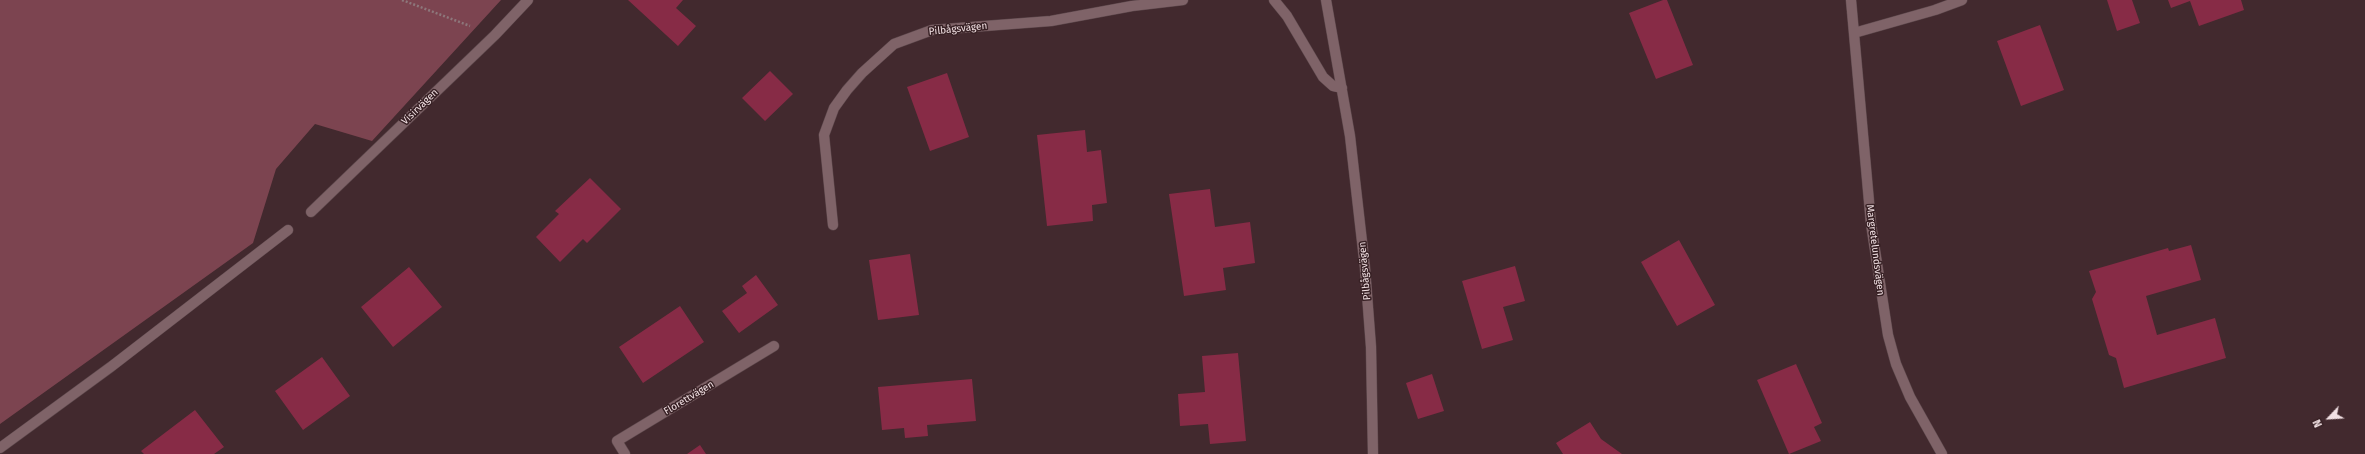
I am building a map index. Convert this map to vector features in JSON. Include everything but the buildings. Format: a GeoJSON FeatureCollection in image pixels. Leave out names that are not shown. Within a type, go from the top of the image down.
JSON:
{"type":"FeatureCollection","features":[{"type":"Feature","properties":{"kind":"street","name":"Visirvägen"},"geometry":{"type":"LineString","coordinates":[[311,212],[495,35],[528,0]]}},
{"type":"Feature","properties":{"kind":"street","name":"Pilbågsvägen"},"geometry":{"type":"LineString","coordinates":[[833,225],[824,135],[834,108],[847,90],[862,73],[894,44],[932,30],[1051,20],[1132,6],[1183,0]]}},
{"type":"Feature","properties":{"kind":"street"},"geometry":{"type":"LineString","coordinates":[[1274,0],[1287,16],[1323,77],[1333,86],[1342,88]]}},
{"type":"Feature","properties":{"kind":"street","name":"Pilbågsvägen"},"geometry":{"type":"LineString","coordinates":[[1326,0],[1350,136],[1365,268],[1371,347],[1372,454]]}},
{"type":"Feature","properties":{"kind":"street","name":"Margretelundsvägen"},"geometry":{"type":"LineString","coordinates":[[1851,0],[1871,224],[1888,334],[1896,364],[1910,397],[1942,454]]}},
{"type":"Feature","properties":{"kind":"street"},"geometry":{"type":"LineString","coordinates":[[1854,33],[1934,10],[1962,0]]}},
{"type":"Feature","properties":{"kind":"street"},"geometry":{"type":"LineString","coordinates":[[0,448],[112,366],[288,230]]}},
{"type":"Feature","properties":{"kind":"street","name":"Florettvägen"},"geometry":{"type":"LineString","coordinates":[[625,454],[617,442],[774,346]]}},
{"type":"Feature","properties":{"kind":"path"},"geometry":{"type":"LineString","coordinates":[[402,0],[495,35]]}},
{"type":"Feature","properties":{"kind":"shaded area"},"geometry":{"type":"Polygon","coordinates":[[[0,0],[501,0],[372,141],[315,124],[276,169],[253,243],[0,424],[0,0]]]}}]}
